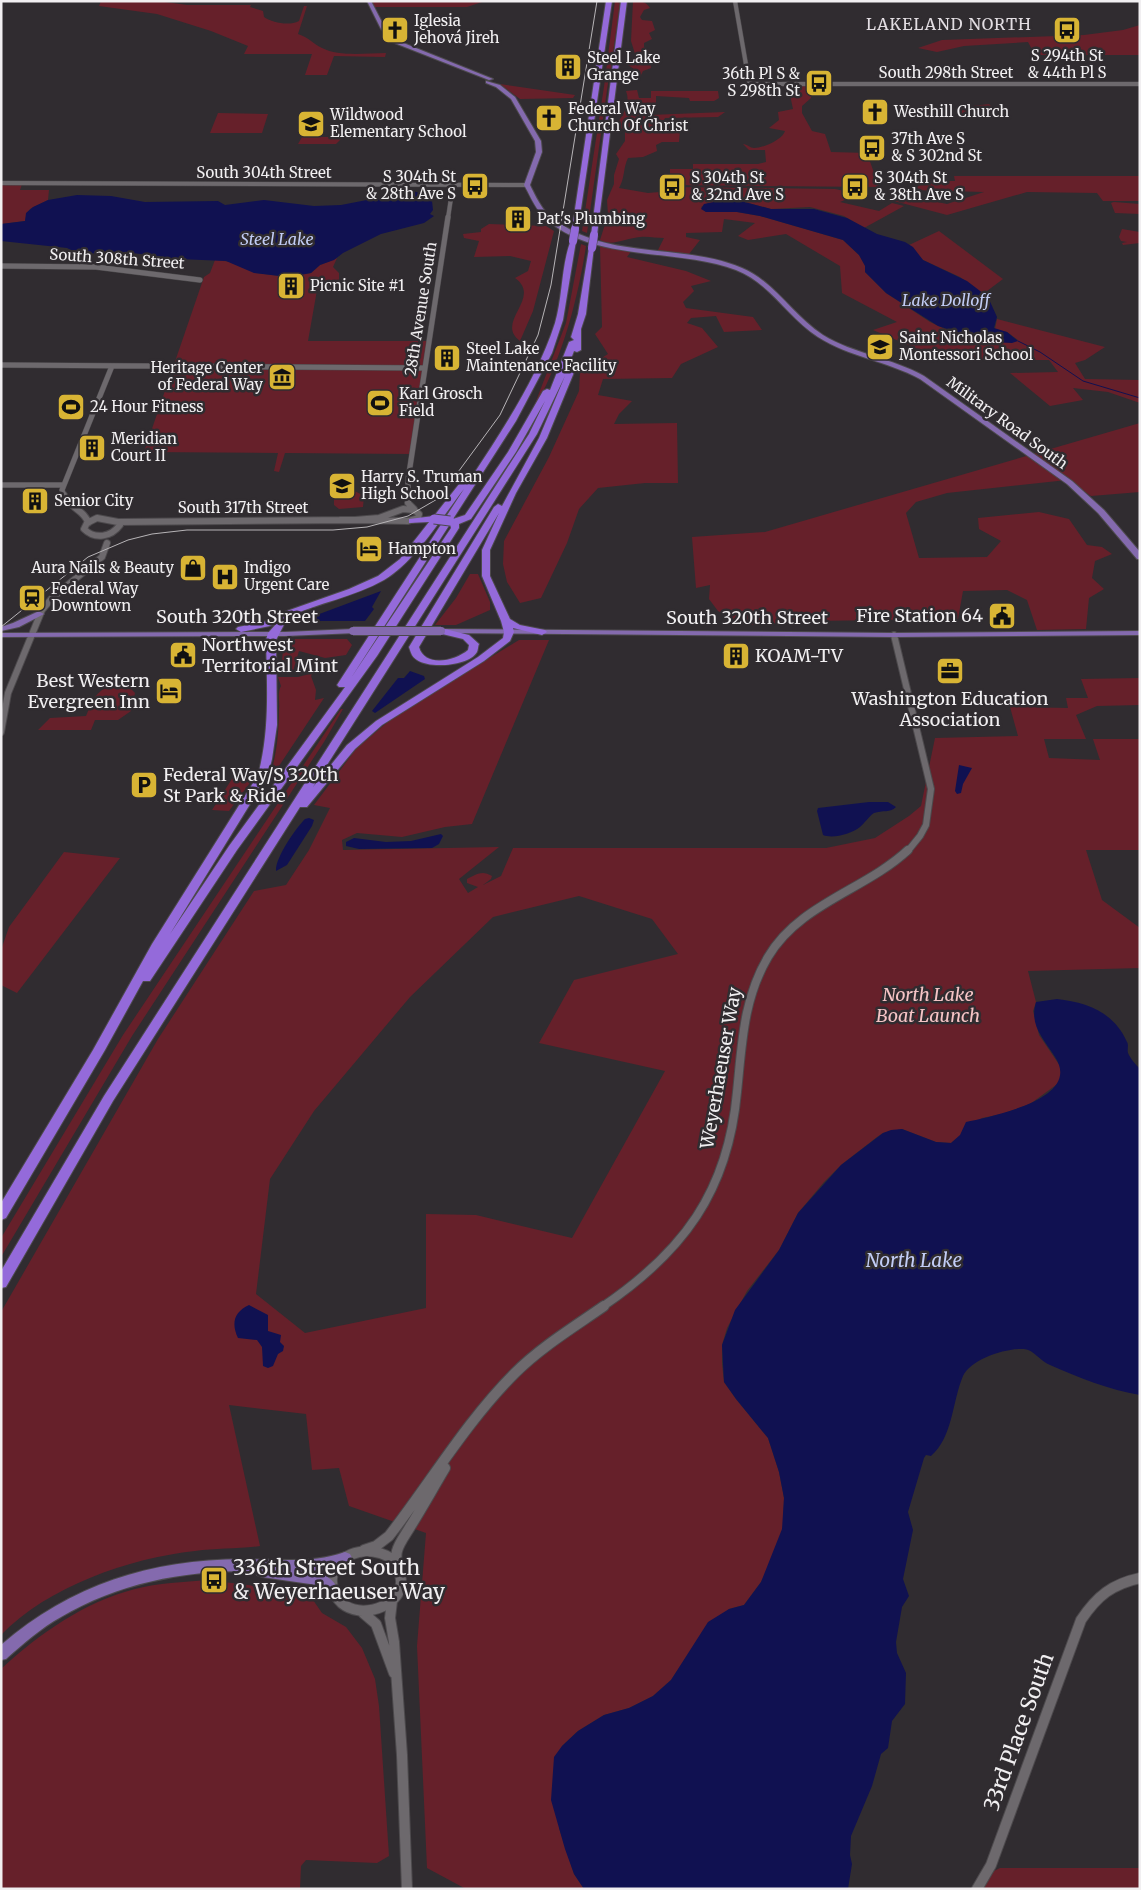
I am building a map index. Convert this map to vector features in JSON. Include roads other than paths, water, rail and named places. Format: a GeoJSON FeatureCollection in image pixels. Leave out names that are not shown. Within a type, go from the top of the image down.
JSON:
{"type":"FeatureCollection","features":[{"type":"Feature","properties":{"kind":"highway"},"geometry":{"type":"LineString","coordinates":[[412,521],[423,515],[454,521],[468,518],[533,402],[559,320],[573,242],[609,1]]}},
{"type":"Feature","properties":{"kind":"highway"},"geometry":{"type":"LineString","coordinates":[[1,1283],[108,1099],[533,434],[554,393],[578,330],[594,236],[624,1]]}},
{"type":"Feature","properties":{"kind":"highway"},"geometry":{"type":"LineString","coordinates":[[266,851],[334,766],[358,740],[403,706],[497,648],[507,639],[509,632],[506,621],[488,582],[485,559],[492,534],[543,438],[571,371],[579,340],[578,330]]}},
{"type":"Feature","properties":{"kind":"highway"},"geometry":{"type":"LineString","coordinates":[[472,508],[512,452],[573,342]]}},
{"type":"Feature","properties":{"kind":"highway"},"geometry":{"type":"LineString","coordinates":[[315,733],[356,662],[523,402],[550,346]]}},
{"type":"Feature","properties":{"kind":"highway"},"geometry":{"type":"LineString","coordinates":[[441,631],[470,639],[474,644],[473,651],[460,660],[438,662],[420,658],[415,654],[414,647],[507,493],[527,465]]}},
{"type":"Feature","properties":{"kind":"highway"},"geometry":{"type":"LineString","coordinates":[[241,629],[260,626],[363,587],[390,572],[403,561],[468,478],[481,470]]}},
{"type":"Feature","properties":{"kind":"highway"},"geometry":{"type":"LineString","coordinates":[[99,1050],[233,848],[372,656],[452,537],[461,529],[454,521]]}},
{"type":"Feature","properties":{"kind":"highway"},"geometry":{"type":"LineString","coordinates":[[344,728],[407,612],[452,537]]}},
{"type":"Feature","properties":{"kind":"highway"},"geometry":{"type":"LineString","coordinates":[[1,1215],[99,1050],[158,944],[263,775],[270,747],[275,632],[283,616]]}},
{"type":"Feature","properties":{"kind":"highway"},"geometry":{"type":"LineString","coordinates":[[506,621],[518,627],[542,632]]}},
{"type":"Feature","properties":{"kind":"main road"},"geometry":{"type":"LineString","coordinates":[[368,1],[383,29],[394,41],[490,80],[514,98],[538,142],[539,152],[527,185]]}},
{"type":"Feature","properties":{"kind":"main road","name":"Military Road South"},"geometry":{"type":"LineString","coordinates":[[527,185],[536,202],[552,221],[577,237],[609,245],[704,258],[738,268],[757,277],[769,286],[818,335],[844,348],[913,372],[1007,438],[1092,502],[1140,557]]}},
{"type":"Feature","properties":{"kind":"main road"},"geometry":{"type":"LineString","coordinates":[[2,629],[40,614]]}},
{"type":"Feature","properties":{"kind":"main road","name":"South 320th Street"},"geometry":{"type":"LineString","coordinates":[[2,629],[33,632],[441,631],[894,635],[1140,633]]}},
{"type":"Feature","properties":{"kind":"main road","name":"South 320th Street"},"geometry":{"type":"LineString","coordinates":[[1,635],[33,632],[241,629],[275,632]]}},
{"type":"Feature","properties":{"kind":"main road"},"geometry":{"type":"LineString","coordinates":[[1,1654],[55,1613],[100,1589],[151,1573],[206,1566],[316,1566],[345,1558]]}},
{"type":"Feature","properties":{"kind":"main road"},"geometry":{"type":"LineString","coordinates":[[206,1566],[250,1569],[310,1577],[324,1581],[332,1591]]}},
{"type":"Feature","properties":{"kind":"street","name":"South 298th Street"},"geometry":{"type":"LineString","coordinates":[[735,1],[749,82],[752,84],[1140,84]]}},
{"type":"Feature","properties":{"kind":"street","name":"South 304th Street"},"geometry":{"type":"LineString","coordinates":[[1,183],[527,185]]}},
{"type":"Feature","properties":{"kind":"street","name":"28th Avenue South"},"geometry":{"type":"LineString","coordinates":[[396,511],[405,503],[407,496],[453,185]]}},
{"type":"Feature","properties":{"kind":"street","name":"South 308th Street"},"geometry":{"type":"LineString","coordinates":[[1,266],[96,267],[200,280]]}},
{"type":"Feature","properties":{"kind":"street"},"geometry":{"type":"LineString","coordinates":[[1,365],[425,368]]}},
{"type":"Feature","properties":{"kind":"street"},"geometry":{"type":"LineString","coordinates":[[107,543],[96,535],[84,530],[88,518],[64,498],[63,485],[112,366]]}},
{"type":"Feature","properties":{"kind":"street"},"geometry":{"type":"LineString","coordinates":[[1,485],[63,485]]}},
{"type":"Feature","properties":{"kind":"street"},"geometry":{"type":"LineString","coordinates":[[407,496],[408,503],[423,515]]}},
{"type":"Feature","properties":{"kind":"street"},"geometry":{"type":"LineString","coordinates":[[396,511],[394,518],[400,521]]}},
{"type":"Feature","properties":{"kind":"street","name":"South 317th Street"},"geometry":{"type":"LineString","coordinates":[[340,520],[382,518],[396,511],[423,515]]}},
{"type":"Feature","properties":{"kind":"street","name":"South 317th Street"},"geometry":{"type":"LineString","coordinates":[[82,514],[118,522],[412,521]]}},
{"type":"Feature","properties":{"kind":"street"},"geometry":{"type":"LineString","coordinates":[[88,522],[101,518]]}},
{"type":"Feature","properties":{"kind":"street"},"geometry":{"type":"LineString","coordinates":[[1,732],[6,699],[40,614],[53,597],[102,557],[113,532],[120,525],[118,522]]}},
{"type":"Feature","properties":{"kind":"street","name":"South 317th Street"},"geometry":{"type":"LineString","coordinates":[[96,535],[145,522]]}},
{"type":"Feature","properties":{"kind":"street","name":"Weyerhaeuser Way"},"geometry":{"type":"LineString","coordinates":[[364,1550],[376,1546],[389,1536],[481,1411],[517,1371],[544,1348],[643,1277],[678,1242],[711,1191],[730,1140],[747,1002],[756,977],[781,940],[813,911],[894,862],[914,845],[922,834],[930,810],[931,789],[894,635]]}},
{"type":"Feature","properties":{"kind":"street","name":"Weyerhaeuser Way"},"geometry":{"type":"LineString","coordinates":[[397,1563],[396,1557],[399,1544],[440,1477],[453,1450]]}},
{"type":"Feature","properties":{"kind":"street"},"geometry":{"type":"LineString","coordinates":[[396,1676],[376,1624],[362,1612],[343,1606],[332,1591],[333,1573],[345,1558],[364,1550],[383,1552],[397,1563],[401,1570],[401,1586],[392,1601],[390,1618],[394,1642],[402,1755],[407,1889]]}},
{"type":"Feature","properties":{"kind":"street","name":"33rd Place South"},"geometry":{"type":"LineString","coordinates":[[977,1889],[991,1865],[1081,1620],[1102,1592],[1123,1581],[1140,1578]]}},
{"type":"Feature","properties":{"kind":"street"},"geometry":{"type":"LineString","coordinates":[[362,1612],[383,1607],[392,1601]]}},
{"type":"Feature","properties":{"kind":"water","name":"Steel Lake"},"geometry":{"type":"Polygon","coordinates":[[[413,191],[426,195],[432,201],[433,210],[430,214],[434,216],[424,223],[381,234],[343,253],[334,260],[320,265],[311,273],[288,277],[254,273],[226,261],[178,259],[125,252],[79,254],[67,248],[1,241],[1,224],[25,221],[26,213],[33,207],[48,200],[77,195],[111,196],[145,202],[218,201],[225,205],[264,200],[314,206],[341,205],[413,191]]]}},
{"type":"Feature","properties":{"kind":"water","name":"Lake Dolloff"},"geometry":{"type":"Polygon","coordinates":[[[719,201],[741,201],[771,209],[814,209],[847,218],[877,234],[905,242],[913,247],[923,260],[967,281],[988,297],[997,317],[994,328],[1007,332],[1018,341],[970,345],[960,333],[938,326],[886,293],[865,272],[865,266],[859,255],[843,240],[760,216],[737,212],[706,212],[701,209],[704,204],[719,201]]]}},
{"type":"Feature","properties":{"kind":"water"},"geometry":{"type":"Polygon","coordinates":[[[381,591],[372,607],[374,609],[365,621],[308,621],[306,619],[381,591]]]}},
{"type":"Feature","properties":{"kind":"water"},"geometry":{"type":"Polygon","coordinates":[[[410,671],[424,676],[425,679],[375,713],[372,711],[398,678],[404,678],[410,671]]]}},
{"type":"Feature","properties":{"kind":"water"},"geometry":{"type":"Polygon","coordinates":[[[959,765],[972,768],[963,784],[961,793],[957,794],[955,791],[959,765]]]}},
{"type":"Feature","properties":{"kind":"water"},"geometry":{"type":"Polygon","coordinates":[[[869,802],[888,802],[896,807],[892,810],[874,813],[860,827],[847,834],[837,836],[823,835],[817,811],[818,808],[869,802]]]}},
{"type":"Feature","properties":{"kind":"water"},"geometry":{"type":"Polygon","coordinates":[[[309,818],[314,820],[312,826],[287,865],[276,871],[279,859],[287,844],[301,823],[309,818]]]}},
{"type":"Feature","properties":{"kind":"water"},"geometry":{"type":"Polygon","coordinates":[[[441,834],[443,836],[439,844],[432,848],[359,849],[346,846],[346,842],[354,838],[386,842],[411,841],[441,834]]]}},
{"type":"Feature","properties":{"kind":"water","name":"North Lake"},"geometry":{"type":"Polygon","coordinates":[[[1057,999],[1088,1006],[1107,1016],[1115,1023],[1128,1043],[1129,1055],[1140,1069],[1140,1395],[1105,1386],[1071,1374],[1046,1363],[1031,1351],[1024,1349],[1008,1350],[990,1356],[973,1364],[963,1376],[944,1439],[931,1456],[926,1455],[924,1458],[908,1512],[913,1530],[903,1579],[909,1596],[902,1607],[896,1642],[897,1653],[906,1673],[905,1704],[892,1721],[888,1748],[881,1754],[872,1786],[851,1836],[850,1855],[852,1864],[848,1889],[584,1889],[574,1874],[551,1800],[554,1757],[562,1746],[578,1731],[604,1715],[629,1708],[653,1696],[671,1680],[708,1622],[729,1609],[744,1605],[761,1582],[782,1529],[784,1498],[779,1472],[768,1438],[724,1382],[722,1345],[735,1310],[779,1250],[798,1213],[841,1165],[883,1133],[902,1129],[936,1142],[951,1143],[960,1135],[966,1122],[1013,1110],[1031,1103],[1046,1094],[1057,1084],[1060,1072],[1055,1057],[1038,1031],[1034,1010],[1036,1002],[1057,999]]]}},
{"type":"Feature","properties":{"kind":"water"},"geometry":{"type":"Polygon","coordinates":[[[249,1305],[268,1315],[268,1331],[281,1335],[280,1342],[284,1346],[283,1351],[278,1354],[273,1366],[268,1368],[263,1366],[262,1347],[257,1340],[238,1338],[236,1333],[235,1318],[240,1311],[249,1305]]]}},
{"type":"Feature","properties":{"kind":"waterway"},"geometry":{"type":"LineString","coordinates":[[1018,341],[1040,352],[1083,381],[1140,398]]}},
{"type":"Feature","properties":{"kind":"tram line"},"geometry":{"type":"LineString","coordinates":[[1,627],[88,557],[128,540],[152,534],[187,530],[333,530],[367,527],[408,516],[439,498],[500,415],[538,335],[551,285],[597,1]]}},
{"type":"Feature","properties":{"kind":"place","name":"Iglesia Jehová Jireh"},"geometry":{"type":"Point","coordinates":[395,30]}},
{"type":"Feature","properties":{"kind":"place","name":"S 294th St & 44th Pl S"},"geometry":{"type":"Point","coordinates":[1067,30]}},
{"type":"Feature","properties":{"kind":"place","name":"Steel Lake Grange"},"geometry":{"type":"Point","coordinates":[568,67]}},
{"type":"Feature","properties":{"kind":"place","name":"36th Pl S & S 298th St"},"geometry":{"type":"Point","coordinates":[819,83]}},
{"type":"Feature","properties":{"kind":"place","name":"Westhill Church"},"geometry":{"type":"Point","coordinates":[875,112]}},
{"type":"Feature","properties":{"kind":"place","name":"Federal Way Church Of Christ"},"geometry":{"type":"Point","coordinates":[549,118]}},
{"type":"Feature","properties":{"kind":"place","name":"Wildwood Elementary School"},"geometry":{"type":"Point","coordinates":[311,124]}},
{"type":"Feature","properties":{"kind":"place","name":"37th Ave S & S 302nd St"},"geometry":{"type":"Point","coordinates":[872,148]}},
{"type":"Feature","properties":{"kind":"place","name":"S 304th St & 28th Ave S"},"geometry":{"type":"Point","coordinates":[475,186]}},
{"type":"Feature","properties":{"kind":"place","name":"S 304th St & 32nd Ave S"},"geometry":{"type":"Point","coordinates":[672,187]}},
{"type":"Feature","properties":{"kind":"place","name":"S 304th St & 38th Ave S"},"geometry":{"type":"Point","coordinates":[855,187]}},
{"type":"Feature","properties":{"kind":"place","name":"Pat's Plumbing"},"geometry":{"type":"Point","coordinates":[518,219]}},
{"type":"Feature","properties":{"kind":"place","name":"Picnic Site #1"},"geometry":{"type":"Point","coordinates":[291,286]}},
{"type":"Feature","properties":{"kind":"place","name":"Saint Nicholas Montessori School"},"geometry":{"type":"Point","coordinates":[880,347]}},
{"type":"Feature","properties":{"kind":"place","name":"Steel Lake Maintenance Facility"},"geometry":{"type":"Point","coordinates":[447,358]}},
{"type":"Feature","properties":{"kind":"place","name":"Heritage Center of Federal Way"},"geometry":{"type":"Point","coordinates":[282,377]}},
{"type":"Feature","properties":{"kind":"place","name":"Karl Grosch Field"},"geometry":{"type":"Point","coordinates":[380,403]}},
{"type":"Feature","properties":{"kind":"place","name":"24 Hour Fitness"},"geometry":{"type":"Point","coordinates":[71,407]}},
{"type":"Feature","properties":{"kind":"place","name":"Meridian Court II"},"geometry":{"type":"Point","coordinates":[92,448]}},
{"type":"Feature","properties":{"kind":"place","name":"Harry S. Truman High School"},"geometry":{"type":"Point","coordinates":[342,486]}},
{"type":"Feature","properties":{"kind":"place","name":"Senior City"},"geometry":{"type":"Point","coordinates":[35,501]}},
{"type":"Feature","properties":{"kind":"place","name":"Hampton"},"geometry":{"type":"Point","coordinates":[369,549]}},
{"type":"Feature","properties":{"kind":"place","name":"Aura Nails & Beauty"},"geometry":{"type":"Point","coordinates":[193,568]}},
{"type":"Feature","properties":{"kind":"place","name":"Indigo Urgent Care"},"geometry":{"type":"Point","coordinates":[225,577]}},
{"type":"Feature","properties":{"kind":"place","name":"Federal Way Downtown"},"geometry":{"type":"Point","coordinates":[32,598]}},
{"type":"Feature","properties":{"kind":"place","name":"Fire Station 64"},"geometry":{"type":"Point","coordinates":[1002,616]}},
{"type":"Feature","properties":{"kind":"place","name":"Northwest Territorial Mint"},"geometry":{"type":"Point","coordinates":[183,655]}},
{"type":"Feature","properties":{"kind":"place","name":"KOAM-TV"},"geometry":{"type":"Point","coordinates":[736,656]}},
{"type":"Feature","properties":{"kind":"place","name":"Washington Education Association"},"geometry":{"type":"Point","coordinates":[950,671]}},
{"type":"Feature","properties":{"kind":"place","name":"Best Western Evergreen Inn"},"geometry":{"type":"Point","coordinates":[169,691]}},
{"type":"Feature","properties":{"kind":"place","name":"Federal Way/S 320th St Park & Ride"},"geometry":{"type":"Point","coordinates":[144,785]}},
{"type":"Feature","properties":{"kind":"place","name":"336th Street South & Weyerhaeuser Way"},"geometry":{"type":"Point","coordinates":[214,1580]}},
{"type":"Feature","properties":{"kind":"district","name":"LAKELAND NORTH"},"geometry":{"type":"Point","coordinates":[949,24]}},
{"type":"Feature","properties":{"kind":"park label","name":"North Lake Boat Launch"},"geometry":{"type":"Point","coordinates":[928,1005]}}]}
